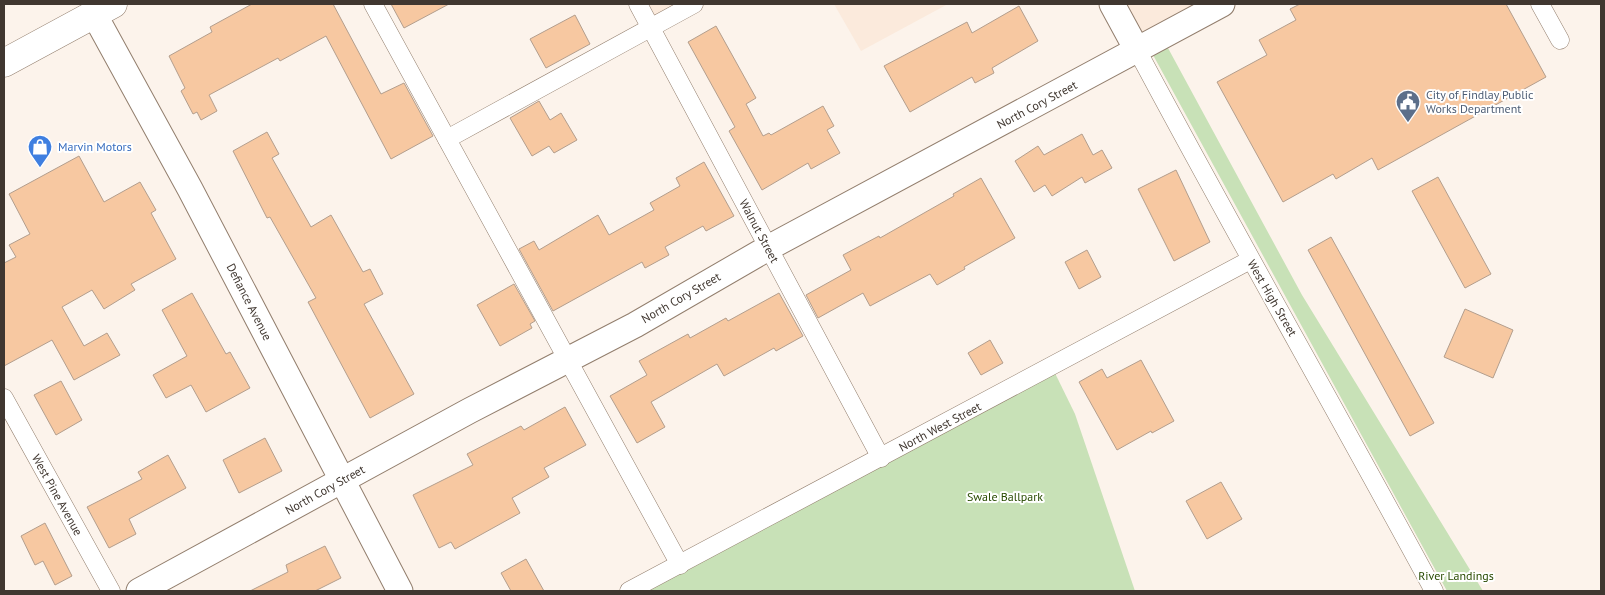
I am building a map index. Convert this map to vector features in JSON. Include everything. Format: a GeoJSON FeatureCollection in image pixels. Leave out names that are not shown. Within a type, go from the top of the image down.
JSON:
{"type":"FeatureCollection","features":[{"type":"Feature","properties":{"kind":"main road"},"geometry":{"type":"LineString","coordinates":[[4,63],[104,9]]}},
{"type":"Feature","properties":{"kind":"street"},"geometry":{"type":"LineString","coordinates":[[374,4],[680,565]]}},
{"type":"Feature","properties":{"kind":"street","name":"Walnut Street"},"geometry":{"type":"LineString","coordinates":[[638,4],[881,458]]}},
{"type":"Feature","properties":{"kind":"street"},"geometry":{"type":"LineString","coordinates":[[447,139],[694,4]]}},
{"type":"Feature","properties":{"kind":"street","name":"West High Street"},"geometry":{"type":"LineString","coordinates":[[1112,4],[1250,260],[1296,339],[1434,591]]}},
{"type":"Feature","properties":{"kind":"street","name":"North Cory Street"},"geometry":{"type":"LineString","coordinates":[[139,591],[635,325],[768,248],[1222,4]]}},
{"type":"Feature","properties":{"kind":"street"},"geometry":{"type":"LineString","coordinates":[[1540,4],[1560,40]]}},
{"type":"Feature","properties":{"kind":"street","name":"Defiance Avenue"},"geometry":{"type":"LineString","coordinates":[[104,9],[203,213],[400,591]]}},
{"type":"Feature","properties":{"kind":"street","name":"North West Street"},"geometry":{"type":"LineString","coordinates":[[629,591],[1250,260]]}},
{"type":"Feature","properties":{"kind":"street","name":"West Pine Avenue"},"geometry":{"type":"LineString","coordinates":[[4,398],[112,591]]}},
{"type":"Feature","properties":{"kind":"shaded area"},"geometry":{"type":"Polygon","coordinates":[[[638,4],[694,4],[651,28],[638,4]]]}},
{"type":"Feature","properties":{"kind":"shaded area"},"geometry":{"type":"Polygon","coordinates":[[[834,4],[948,4],[861,51],[834,4]]]}},
{"type":"Feature","properties":{"kind":"shaded area"},"geometry":{"type":"Polygon","coordinates":[[[1112,4],[1222,4],[1137,50],[1112,4]]]}},
{"type":"Feature","properties":{"kind":"green space","name":"River Landings"},"geometry":{"type":"Polygon","coordinates":[[[1162,37],[1302,295],[1483,591],[1447,591],[1147,44],[1162,37]]]}},
{"type":"Feature","properties":{"kind":"green space","name":"Swale Ballpark"},"geometry":{"type":"Polygon","coordinates":[[[1052,367],[1075,414],[1135,591],[629,591],[1052,367]]]}},
{"type":"Feature","properties":{"kind":"building"},"geometry":{"type":"Polygon","coordinates":[[[252,4],[333,4],[381,94],[404,83],[433,136],[391,159],[326,36],[280,61],[278,58],[209,95],[217,111],[201,120],[197,112],[193,114],[181,91],[185,88],[169,56],[212,32],[210,27],[252,4]]]}},
{"type":"Feature","properties":{"kind":"building"},"geometry":{"type":"Polygon","coordinates":[[[391,4],[449,4],[404,28],[391,4]]]}},
{"type":"Feature","properties":{"kind":"building","name":"City of Findlay Public Works Department"},"geometry":{"type":"Polygon","coordinates":[[[1300,4],[1506,4],[1546,77],[1378,170],[1372,158],[1336,179],[1333,174],[1283,202],[1217,82],[1267,55],[1259,40],[1296,20],[1290,9],[1300,4]]]}},
{"type":"Feature","properties":{"kind":"building"},"geometry":{"type":"Polygon","coordinates":[[[1019,6],[1038,41],[992,68],[994,73],[975,83],[972,77],[910,112],[884,66],[967,22],[972,33],[1019,6]]]}},
{"type":"Feature","properties":{"kind":"building"},"geometry":{"type":"Polygon","coordinates":[[[575,15],[590,44],[546,68],[530,39],[575,15]]]}},
{"type":"Feature","properties":{"kind":"building"},"geometry":{"type":"Polygon","coordinates":[[[716,26],[756,98],[746,104],[763,136],[769,133],[771,135],[823,106],[834,126],[827,130],[840,153],[811,169],[808,163],[762,190],[729,131],[735,127],[688,42],[716,26]]]}},
{"type":"Feature","properties":{"kind":"building"},"geometry":{"type":"Polygon","coordinates":[[[539,101],[550,120],[561,113],[577,140],[554,153],[549,146],[532,156],[510,118],[539,101]]]}},
{"type":"Feature","properties":{"kind":"building"},"geometry":{"type":"Polygon","coordinates":[[[267,132],[279,154],[272,158],[311,227],[331,215],[363,272],[370,269],[383,294],[364,304],[414,394],[370,418],[308,302],[316,298],[270,217],[267,218],[233,151],[267,132]]]}},
{"type":"Feature","properties":{"kind":"building"},"geometry":{"type":"Polygon","coordinates":[[[1082,134],[1093,155],[1102,150],[1112,168],[1085,183],[1082,177],[1052,196],[1045,185],[1034,192],[1015,161],[1038,146],[1044,155],[1082,134]]]}},
{"type":"Feature","properties":{"kind":"building"},"geometry":{"type":"Polygon","coordinates":[[[79,156],[104,202],[140,182],[156,210],[151,213],[176,259],[131,284],[135,290],[104,309],[92,290],[62,307],[84,346],[107,333],[120,355],[74,380],[52,340],[4,366],[4,263],[16,257],[9,245],[30,234],[9,194],[79,156]]]}},
{"type":"Feature","properties":{"kind":"building"},"geometry":{"type":"Polygon","coordinates":[[[704,162],[734,216],[706,231],[703,226],[665,247],[669,255],[645,268],[642,262],[553,311],[519,249],[534,241],[539,250],[598,215],[609,235],[654,210],[650,203],[680,186],[676,178],[704,162]]]}},
{"type":"Feature","properties":{"kind":"building"},"geometry":{"type":"Polygon","coordinates":[[[1176,170],[1210,242],[1174,261],[1138,189],[1176,170]]]}},
{"type":"Feature","properties":{"kind":"building"},"geometry":{"type":"Polygon","coordinates":[[[1438,177],[1491,274],[1465,288],[1412,191],[1438,177]]]}},
{"type":"Feature","properties":{"kind":"building"},"geometry":{"type":"Polygon","coordinates":[[[981,178],[1015,238],[937,285],[930,274],[870,306],[863,293],[818,318],[806,295],[851,270],[843,255],[879,236],[880,238],[954,196],[953,194],[981,178]]]}},
{"type":"Feature","properties":{"kind":"building"},"geometry":{"type":"Polygon","coordinates":[[[1331,237],[1434,423],[1410,436],[1308,250],[1331,237]]]}},
{"type":"Feature","properties":{"kind":"building"},"geometry":{"type":"Polygon","coordinates":[[[1087,250],[1101,277],[1079,289],[1065,262],[1087,250]]]}},
{"type":"Feature","properties":{"kind":"building"},"geometry":{"type":"Polygon","coordinates":[[[514,284],[535,321],[530,324],[532,328],[500,346],[477,305],[514,284]]]}},
{"type":"Feature","properties":{"kind":"building"},"geometry":{"type":"Polygon","coordinates":[[[192,293],[226,354],[230,352],[250,388],[206,412],[191,385],[166,398],[153,375],[187,356],[162,310],[192,293]]]}},
{"type":"Feature","properties":{"kind":"building"},"geometry":{"type":"Polygon","coordinates":[[[779,293],[803,336],[776,351],[774,348],[724,376],[717,364],[651,402],[665,427],[637,443],[610,396],[647,375],[639,361],[688,334],[690,338],[726,318],[728,321],[779,293]]]}},
{"type":"Feature","properties":{"kind":"building"},"geometry":{"type":"Polygon","coordinates":[[[1465,309],[1513,330],[1493,378],[1444,357],[1465,309]]]}},
{"type":"Feature","properties":{"kind":"building"},"geometry":{"type":"Polygon","coordinates":[[[990,340],[1003,363],[981,375],[968,353],[990,340]]]}},
{"type":"Feature","properties":{"kind":"building"},"geometry":{"type":"Polygon","coordinates":[[[1141,360],[1174,421],[1152,433],[1151,431],[1117,450],[1079,382],[1102,369],[1107,378],[1141,360]]]}},
{"type":"Feature","properties":{"kind":"building"},"geometry":{"type":"Polygon","coordinates":[[[61,381],[82,420],[56,435],[34,395],[61,381]]]}},
{"type":"Feature","properties":{"kind":"building"},"geometry":{"type":"Polygon","coordinates":[[[565,407],[586,445],[544,468],[549,477],[512,498],[520,513],[455,549],[451,542],[439,548],[413,495],[473,465],[467,454],[521,426],[524,430],[565,407]]]}},
{"type":"Feature","properties":{"kind":"building"},"geometry":{"type":"Polygon","coordinates":[[[265,438],[282,471],[239,493],[223,460],[265,438]]]}},
{"type":"Feature","properties":{"kind":"building"},"geometry":{"type":"Polygon","coordinates":[[[168,455],[186,488],[129,519],[136,534],[109,548],[87,507],[142,479],[138,472],[168,455]]]}},
{"type":"Feature","properties":{"kind":"building"},"geometry":{"type":"Polygon","coordinates":[[[1221,482],[1242,519],[1207,539],[1186,501],[1221,482]]]}},
{"type":"Feature","properties":{"kind":"building"},"geometry":{"type":"Polygon","coordinates":[[[45,523],[72,576],[55,585],[43,561],[35,565],[21,536],[45,523]]]}},
{"type":"Feature","properties":{"kind":"building"},"geometry":{"type":"Polygon","coordinates":[[[325,546],[341,578],[315,591],[250,591],[288,572],[286,565],[325,546]]]}},
{"type":"Feature","properties":{"kind":"building"},"geometry":{"type":"Polygon","coordinates":[[[526,559],[544,591],[511,591],[501,573],[526,559]]]}},
{"type":"Feature","properties":{"kind":"place","name":"City of Findlay Public Works Department"},"geometry":{"type":"Point","coordinates":[1408,123]}},
{"type":"Feature","properties":{"kind":"place","name":"Marvin Motors"},"geometry":{"type":"Point","coordinates":[40,168]}}]}
